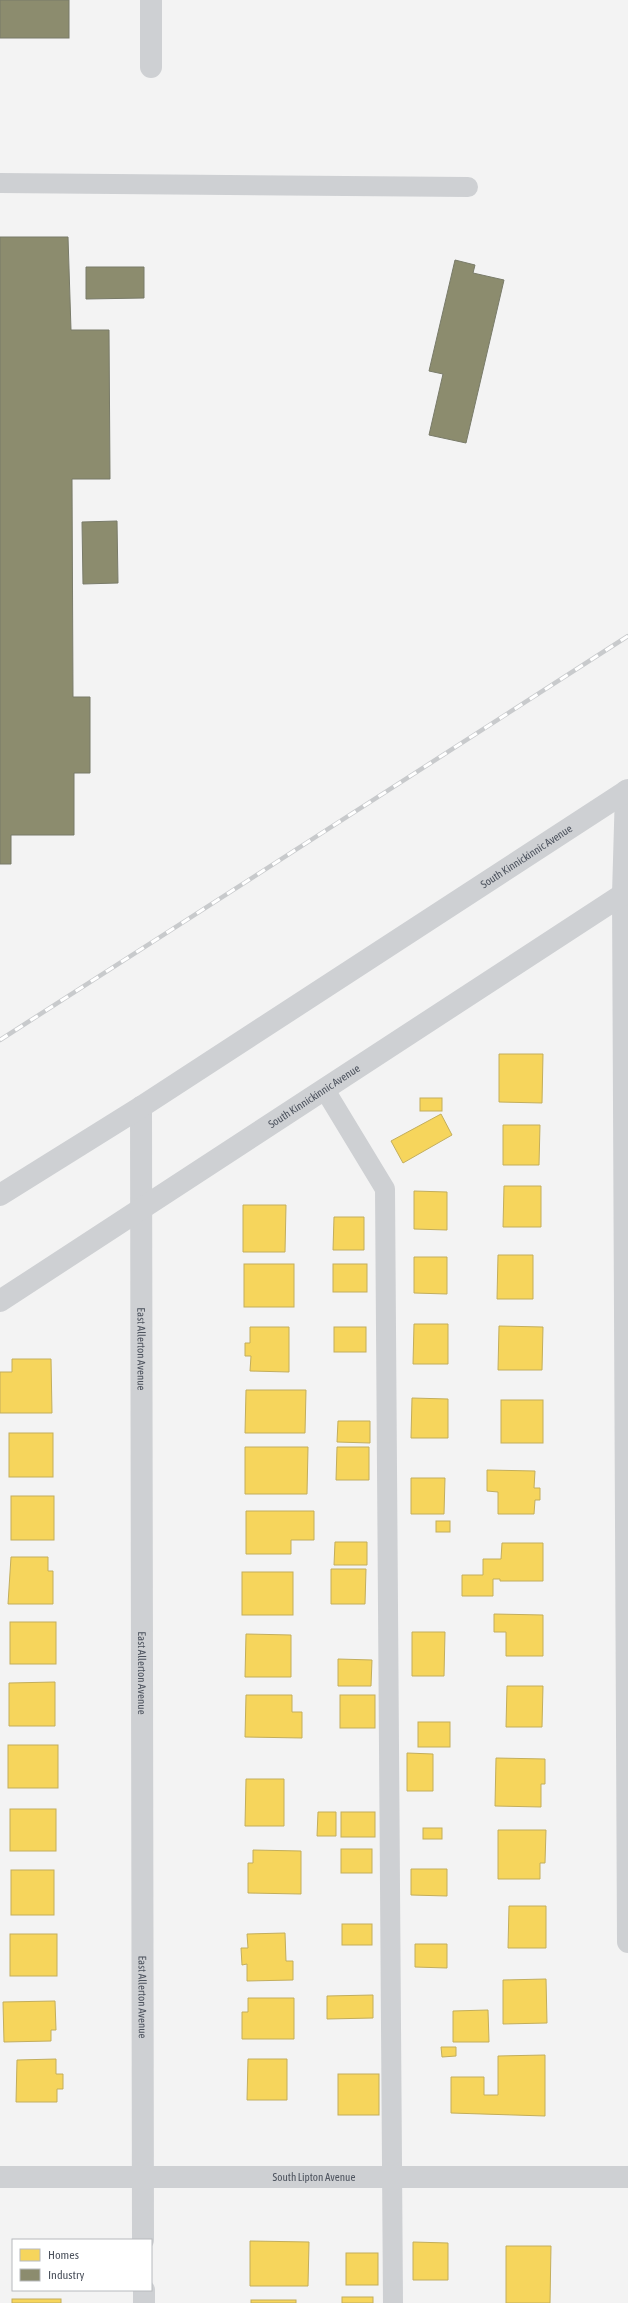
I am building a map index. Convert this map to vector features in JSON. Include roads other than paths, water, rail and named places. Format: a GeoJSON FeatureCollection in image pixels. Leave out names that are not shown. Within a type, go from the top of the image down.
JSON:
{"type":"FeatureCollection","features":[{"type":"Feature","properties":{"kind":"street"},"geometry":{"type":"LineString","coordinates":[[151,0],[151,67]]}},
{"type":"Feature","properties":{"kind":"street"},"geometry":{"type":"LineString","coordinates":[[627,790],[625,893],[628,1942]]}},
{"type":"Feature","properties":{"kind":"street","name":"South Kinnickinnic Avenue"},"geometry":{"type":"LineString","coordinates":[[0,1196],[141,1107],[627,790]]}},
{"type":"Feature","properties":{"kind":"street","name":"South Kinnickinnic Avenue"},"geometry":{"type":"LineString","coordinates":[[0,1301],[625,893]]}},
{"type":"Feature","properties":{"kind":"street","name":"East Allerton Avenue"},"geometry":{"type":"LineString","coordinates":[[141,1107],[143,2239]]}},
{"type":"Feature","properties":{"kind":"street","name":"South Lipton Avenue"},"geometry":{"type":"LineString","coordinates":[[0,2177],[628,2178]]}},
{"type":"Feature","properties":{"kind":"street"},"geometry":{"type":"LineString","coordinates":[[144,2291],[144,2303]]}},
{"type":"Feature","properties":{"kind":"lane"},"geometry":{"type":"LineString","coordinates":[[0,183],[468,187]]}},
{"type":"Feature","properties":{"kind":"lane"},"geometry":{"type":"LineString","coordinates":[[325,1090],[385,1190],[393,2303]]}},
{"type":"Feature","properties":{"kind":"railway"},"geometry":{"type":"LineString","coordinates":[[0,1040],[628,636]]}}]}
